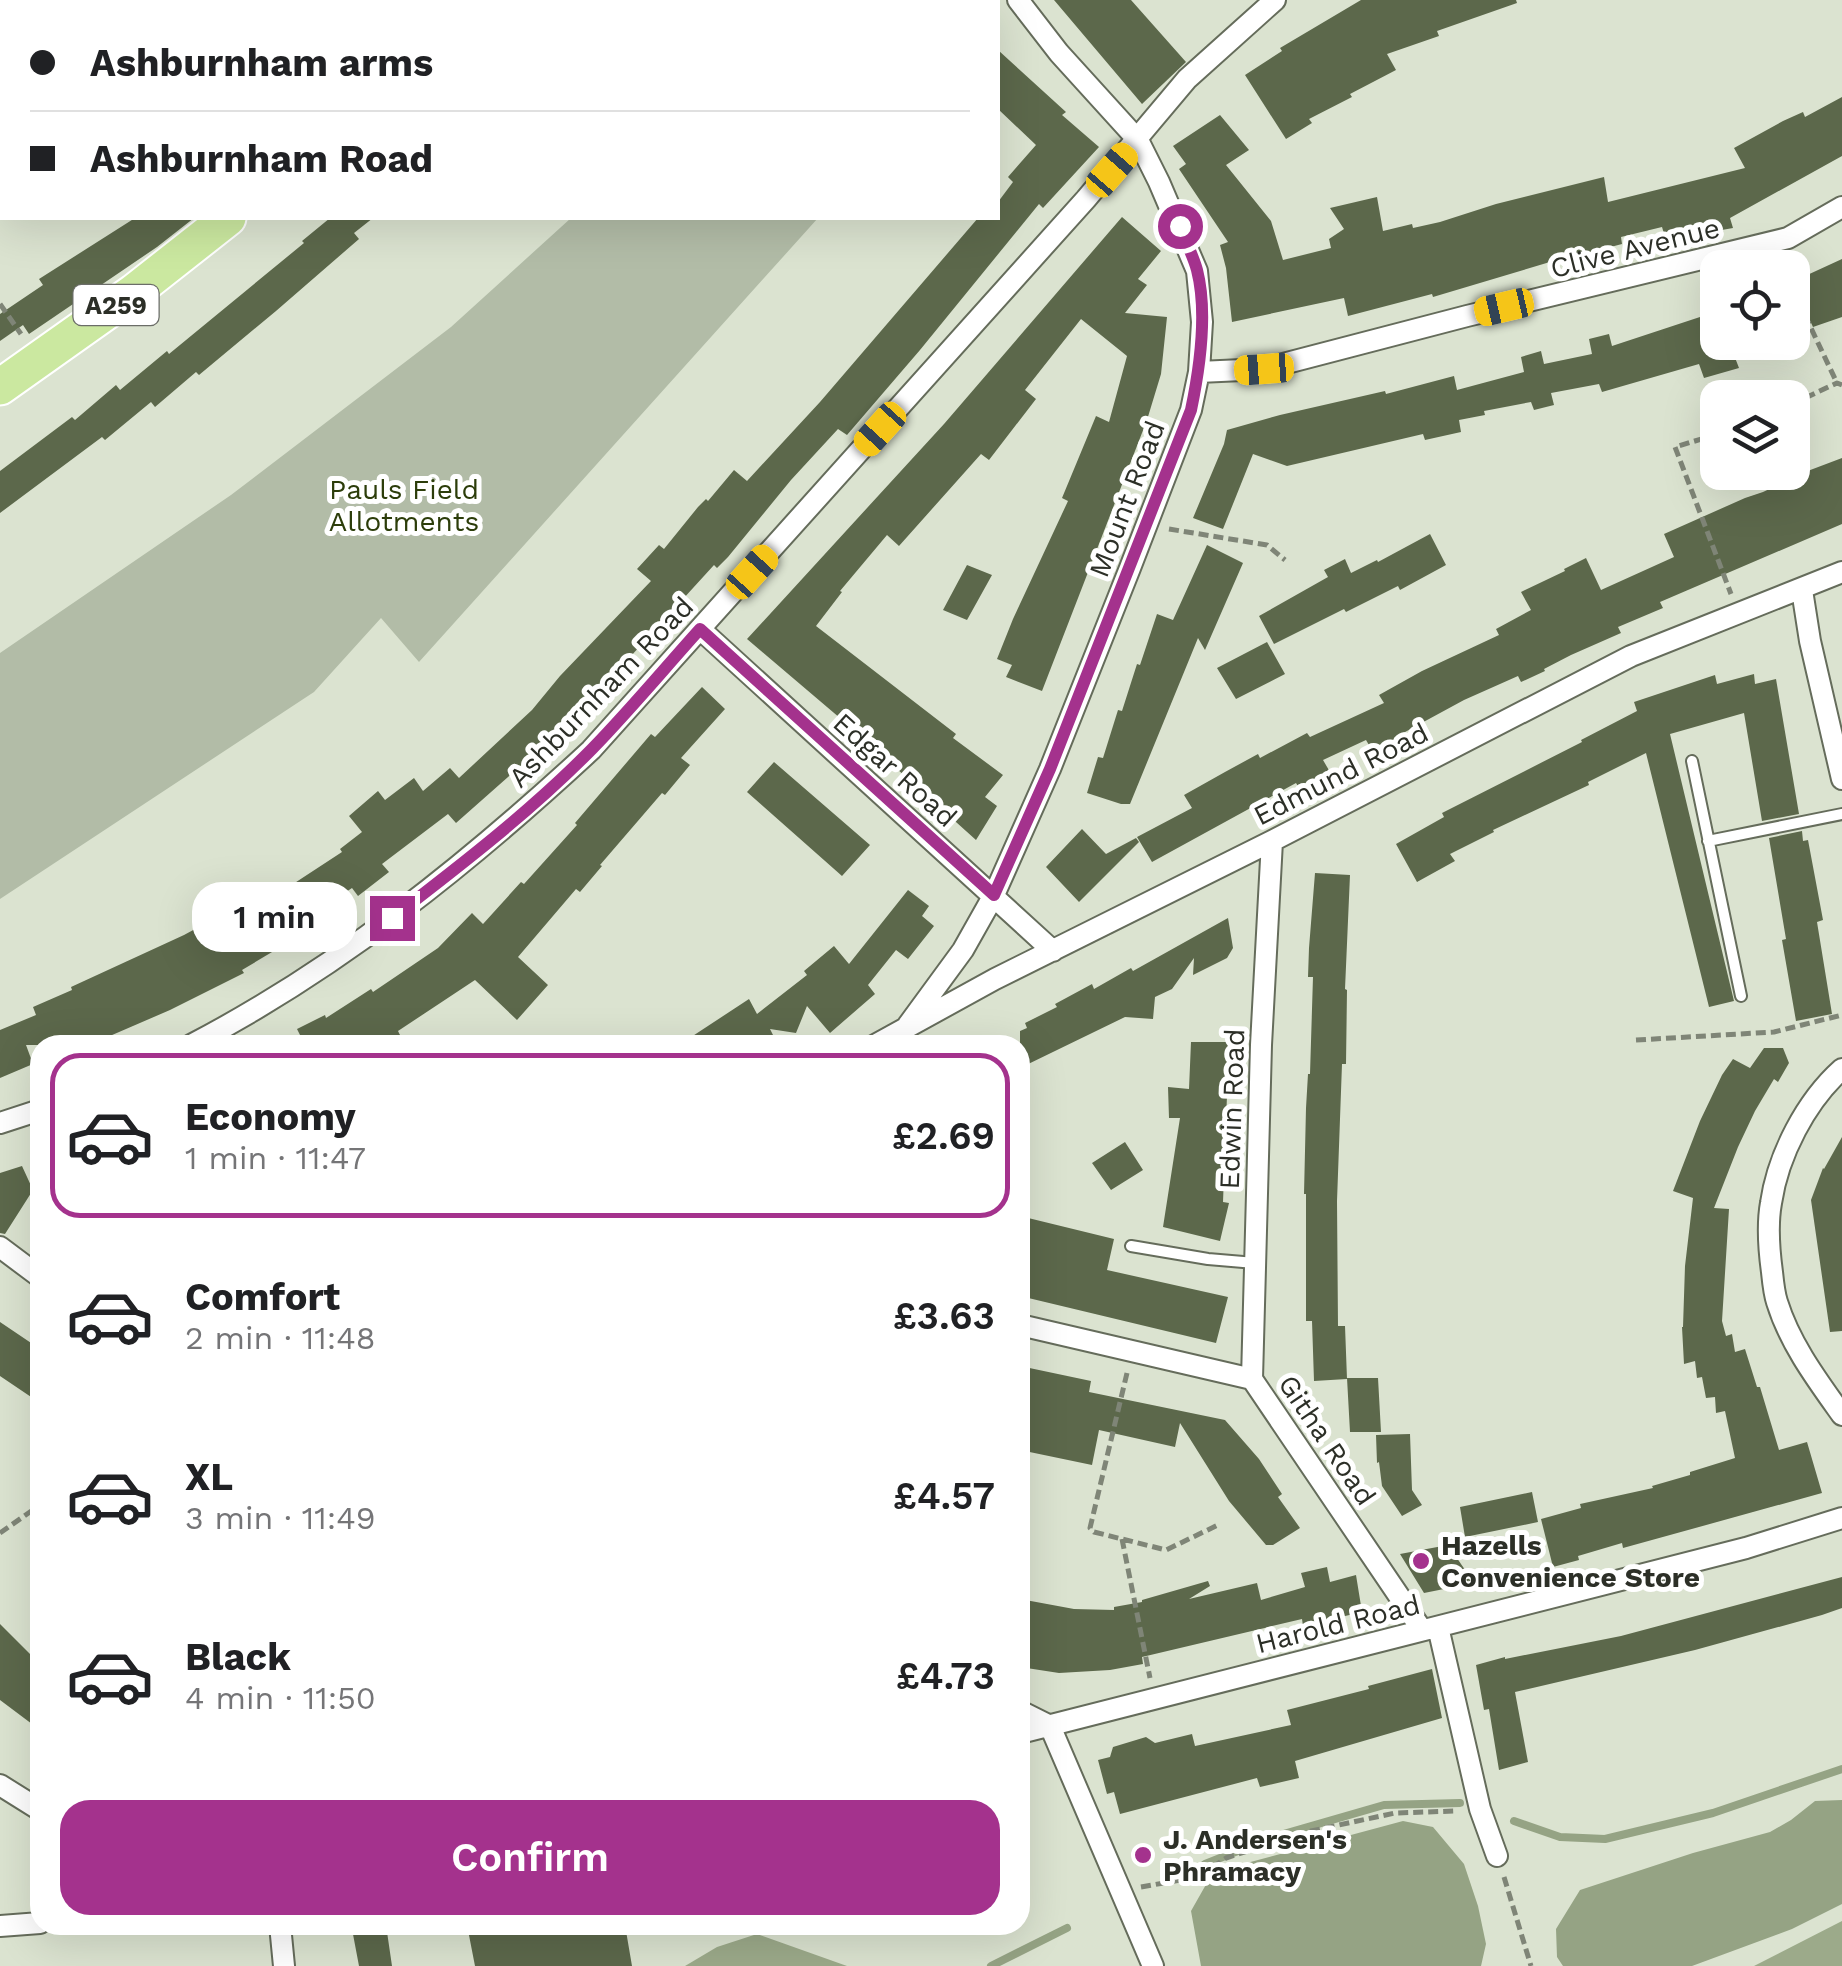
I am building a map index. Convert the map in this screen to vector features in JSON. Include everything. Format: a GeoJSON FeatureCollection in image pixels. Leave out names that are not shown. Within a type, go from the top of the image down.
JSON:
{"type":"FeatureCollection","features":[{"type":"Feature","properties":{"kind":"highway","name":"A259"},"geometry":{"type":"LineString","coordinates":[[0,387],[134,292],[218,221]]}},
{"type":"Feature","properties":{"kind":"street","name":"Mount Road"},"geometry":{"type":"LineString","coordinates":[[908,1026],[963,950],[994,895],[1050,769],[1146,526],[1191,410],[1199,372],[1202,322],[1197,271],[1180,226],[1138,140],[1059,53],[1018,0]]}},
{"type":"Feature","properties":{"kind":"street","name":"Ashburnham Road"},"geometry":{"type":"LineString","coordinates":[[208,1035],[363,939],[519,817],[591,750],[1138,140],[1187,79],[1275,0]]}},
{"type":"Feature","properties":{"kind":"street","name":"Clive Avenue"},"geometry":{"type":"LineString","coordinates":[[1199,372],[1264,369],[1788,238],[1842,207]]}},
{"type":"Feature","properties":{"kind":"street","name":"Edmund Road"},"geometry":{"type":"LineString","coordinates":[[892,1035],[1631,656],[1842,572]]}},
{"type":"Feature","properties":{"kind":"street"},"geometry":{"type":"LineString","coordinates":[[1802,590],[1842,779]]}},
{"type":"Feature","properties":{"kind":"street","name":"Edgar Road"},"geometry":{"type":"LineString","coordinates":[[700,629],[1053,951]]}},
{"type":"Feature","properties":{"kind":"street","name":"Edwin Road"},"geometry":{"type":"LineString","coordinates":[[1252,1379],[1261,1044],[1272,841]]}},
{"type":"Feature","properties":{"kind":"street"},"geometry":{"type":"LineString","coordinates":[[1842,1069],[1800,1122],[1780,1166],[1771,1204],[1769,1248],[1776,1300],[1794,1342],[1842,1415]]}},
{"type":"Feature","properties":{"kind":"street"},"geometry":{"type":"LineString","coordinates":[[0,1123],[30,1113]]}},
{"type":"Feature","properties":{"kind":"street"},"geometry":{"type":"LineString","coordinates":[[0,1248],[30,1270]]}},
{"type":"Feature","properties":{"kind":"street","name":"Githa Road"},"geometry":{"type":"LineString","coordinates":[[1030,1327],[1252,1379],[1430,1628]]}},
{"type":"Feature","properties":{"kind":"street","name":"Harold Road"},"geometry":{"type":"LineString","coordinates":[[1030,1731],[1746,1548],[1842,1518]]}},
{"type":"Feature","properties":{"kind":"street"},"geometry":{"type":"LineString","coordinates":[[1430,1628],[1480,1809],[1497,1856]]}},
{"type":"Feature","properties":{"kind":"street"},"geometry":{"type":"LineString","coordinates":[[1030,1716],[1050,1726],[1153,1966]]}},
{"type":"Feature","properties":{"kind":"street"},"geometry":{"type":"LineString","coordinates":[[0,1785],[30,1804]]}},
{"type":"Feature","properties":{"kind":"street"},"geometry":{"type":"LineString","coordinates":[[0,1926],[30,1924]]}},
{"type":"Feature","properties":{"kind":"street"},"geometry":{"type":"LineString","coordinates":[[281,1935],[284,1966]]}},
{"type":"Feature","properties":{"kind":"lane"},"geometry":{"type":"LineString","coordinates":[[1692,762],[1741,996]]}},
{"type":"Feature","properties":{"kind":"lane"},"geometry":{"type":"LineString","coordinates":[[1708,841],[1842,814]]}},
{"type":"Feature","properties":{"kind":"lane"},"geometry":{"type":"LineString","coordinates":[[1131,1246],[1255,1263]]}},
{"type":"Feature","properties":{"kind":"path"},"geometry":{"type":"LineString","coordinates":[[0,304],[39,360]]}},
{"type":"Feature","properties":{"kind":"path"},"geometry":{"type":"LineString","coordinates":[[1810,325],[1839,384],[1810,396]]}},
{"type":"Feature","properties":{"kind":"path"},"geometry":{"type":"LineString","coordinates":[[1700,439],[1675,447],[1728,585]]}},
{"type":"Feature","properties":{"kind":"path"},"geometry":{"type":"LineString","coordinates":[[1146,526],[1267,545],[1284,560]]}},
{"type":"Feature","properties":{"kind":"path"},"geometry":{"type":"LineString","coordinates":[[1636,1040],[1774,1032],[1842,1016]]}},
{"type":"Feature","properties":{"kind":"path"},"geometry":{"type":"LineString","coordinates":[[1127,1373],[1090,1528],[1166,1550],[1218,1525]]}},
{"type":"Feature","properties":{"kind":"path"},"geometry":{"type":"LineString","coordinates":[[0,1533],[30,1512]]}},
{"type":"Feature","properties":{"kind":"path"},"geometry":{"type":"LineString","coordinates":[[1122,1539],[1149,1676]]}},
{"type":"Feature","properties":{"kind":"path"},"geometry":{"type":"LineString","coordinates":[[1118,1890],[1198,1876],[1226,1858],[1328,1828],[1395,1814],[1480,1809]]}},
{"type":"Feature","properties":{"kind":"path"},"geometry":{"type":"LineString","coordinates":[[1497,1856],[1531,1966]]}},
{"type":"Feature","properties":{"kind":"green space","name":"Pauls Field Allotments"},"geometry":{"type":"Polygon","coordinates":[[[569,220],[816,220],[419,662],[381,618],[314,692],[0,899],[0,653],[231,495],[451,327],[569,220]]]}},
{"type":"Feature","properties":{"kind":"shaded area"},"geometry":{"type":"Polygon","coordinates":[[[1842,1800],[1842,1904],[1792,1929],[1692,1966],[1563,1966],[1557,1957],[1556,1929],[1580,1890],[1770,1832],[1815,1801],[1842,1800]]]}},
{"type":"Feature","properties":{"kind":"shaded area"},"geometry":{"type":"Polygon","coordinates":[[[1403,1821],[1433,1827],[1464,1864],[1486,1944],[1481,1966],[1201,1966],[1191,1911],[1208,1881],[1243,1864],[1403,1821]]]}},
{"type":"Feature","properties":{"kind":"shaded area"},"geometry":{"type":"Polygon","coordinates":[[[1842,1921],[1842,1966],[1754,1966],[1842,1921]]]}},
{"type":"Feature","properties":{"kind":"shaded area"},"geometry":{"type":"Polygon","coordinates":[[[760,1935],[847,1966],[685,1966],[717,1947],[760,1935]]]}},
{"type":"Feature","properties":{"kind":"building"},"geometry":{"type":"Polygon","coordinates":[[[1054,0],[1131,0],[1186,62],[1142,104],[1054,0]]]}},
{"type":"Feature","properties":{"kind":"building"},"geometry":{"type":"Polygon","coordinates":[[[1361,0],[1517,3],[1437,31],[1439,36],[1387,54],[1396,70],[1309,119],[1312,123],[1286,139],[1245,75],[1282,51],[1280,48],[1361,0]]]}},
{"type":"Feature","properties":{"kind":"building"},"geometry":{"type":"Polygon","coordinates":[[[1000,52],[1099,147],[1043,208],[1039,204],[847,435],[838,429],[728,557],[717,568],[714,565],[589,702],[541,748],[456,823],[448,814],[382,864],[389,872],[358,896],[352,888],[303,921],[309,930],[242,970],[244,973],[112,1035],[30,1035],[30,1045],[26,1045],[30,1065],[0,1078],[0,1030],[36,1015],[33,1007],[245,902],[251,911],[288,890],[342,852],[340,849],[362,832],[349,816],[378,791],[385,800],[414,778],[423,791],[450,768],[459,778],[532,710],[651,581],[637,569],[659,545],[664,549],[734,470],[747,481],[976,220],[1000,220],[1000,199],[1013,182],[1008,177],[1036,145],[1000,111],[1000,52]]]}},
{"type":"Feature","properties":{"kind":"building"},"geometry":{"type":"Polygon","coordinates":[[[1842,97],[1842,156],[1730,218],[1733,228],[1666,240],[1662,227],[1621,237],[1622,244],[1433,297],[1432,294],[1348,316],[1344,298],[1232,322],[1220,245],[1228,242],[1179,169],[1186,164],[1173,146],[1220,115],[1249,150],[1226,165],[1271,221],[1283,260],[1331,248],[1329,239],[1344,229],[1330,208],[1377,197],[1383,231],[1440,222],[1604,177],[1608,202],[1745,168],[1734,148],[1783,121],[1803,112],[1805,117],[1842,97]]]}},
{"type":"Feature","properties":{"kind":"building"},"geometry":{"type":"Polygon","coordinates":[[[1122,217],[1161,251],[1138,279],[1147,285],[1125,313],[1167,317],[1161,374],[1147,420],[1042,691],[1006,677],[1012,665],[997,659],[1068,501],[1062,498],[1096,416],[1109,422],[1127,356],[1081,319],[1025,390],[1036,399],[989,460],[981,454],[899,546],[887,535],[816,626],[1003,775],[985,797],[997,806],[976,840],[747,639],[944,424],[1122,217]]]}},
{"type":"Feature","properties":{"kind":"building"},"geometry":{"type":"Polygon","coordinates":[[[132,220],[191,220],[29,334],[23,325],[0,341],[0,314],[43,285],[39,279],[132,220]]]}},
{"type":"Feature","properties":{"kind":"building"},"geometry":{"type":"Polygon","coordinates":[[[328,220],[370,220],[354,233],[359,239],[199,375],[196,372],[155,407],[151,402],[105,440],[102,437],[0,513],[0,471],[72,417],[75,420],[116,385],[120,390],[167,351],[169,354],[328,220]]]}},
{"type":"Feature","properties":{"kind":"building"},"geometry":{"type":"Polygon","coordinates":[[[1842,259],[1842,317],[1813,327],[1810,274],[1842,259]]]}},
{"type":"Feature","properties":{"kind":"building"},"geometry":{"type":"Polygon","coordinates":[[[1700,317],[1700,360],[1736,360],[1739,368],[1704,378],[1699,364],[1602,392],[1599,384],[1551,393],[1554,405],[1534,410],[1531,402],[1484,411],[1485,415],[1459,420],[1461,432],[1425,440],[1423,434],[1287,466],[1253,454],[1223,529],[1193,518],[1227,430],[1454,376],[1457,390],[1524,372],[1521,357],[1541,351],[1544,364],[1592,354],[1589,339],[1609,334],[1612,346],[1700,317]]]}},
{"type":"Feature","properties":{"kind":"building"},"geometry":{"type":"Polygon","coordinates":[[[1842,458],[1842,524],[1660,602],[1663,608],[1618,627],[1621,633],[1545,671],[1521,682],[1518,676],[1464,700],[1394,738],[1398,744],[1376,757],[1366,740],[1323,760],[1330,772],[1299,788],[1296,783],[1152,862],[1137,837],[1192,808],[1184,795],[1225,772],[1258,754],[1260,758],[1307,733],[1310,737],[1384,703],[1379,695],[1499,635],[1496,629],[1531,610],[1521,592],[1586,558],[1601,590],[1674,557],[1664,534],[1767,490],[1810,490],[1810,470],[1842,458]]]}},
{"type":"Feature","properties":{"kind":"building"},"geometry":{"type":"Polygon","coordinates":[[[1430,534],[1446,565],[1400,590],[1398,586],[1346,612],[1344,609],[1274,644],[1259,616],[1328,577],[1324,570],[1345,559],[1351,573],[1430,534]]]}},
{"type":"Feature","properties":{"kind":"building"},"geometry":{"type":"Polygon","coordinates":[[[1207,545],[1243,563],[1205,650],[1198,638],[1130,804],[1087,793],[1157,614],[1173,620],[1207,545]]]}},
{"type":"Feature","properties":{"kind":"building"},"geometry":{"type":"Polygon","coordinates":[[[967,565],[992,575],[967,620],[943,610],[967,565]]]}},
{"type":"Feature","properties":{"kind":"building"},"geometry":{"type":"Polygon","coordinates":[[[1267,642],[1285,674],[1236,699],[1217,668],[1267,642]]]}},
{"type":"Feature","properties":{"kind":"building"},"geometry":{"type":"Polygon","coordinates":[[[1754,674],[1755,684],[1776,679],[1799,814],[1762,821],[1744,713],[1670,734],[1734,1001],[1709,1007],[1646,753],[1450,854],[1455,861],[1417,882],[1396,844],[1444,817],[1442,813],[1637,711],[1634,702],[1715,675],[1717,684],[1754,674]]]}},
{"type":"Feature","properties":{"kind":"building"},"geometry":{"type":"Polygon","coordinates":[[[702,687],[725,709],[681,758],[690,765],[665,795],[662,793],[580,892],[576,889],[518,957],[548,985],[517,1020],[475,980],[398,1031],[400,1035],[300,1035],[297,1029],[325,1015],[326,1018],[371,989],[373,992],[438,948],[472,913],[483,924],[577,825],[651,734],[655,737],[702,687]]]}},
{"type":"Feature","properties":{"kind":"building"},"geometry":{"type":"Polygon","coordinates":[[[774,762],[870,845],[842,876],[747,792],[774,762]]]}},
{"type":"Feature","properties":{"kind":"building"},"geometry":{"type":"Polygon","coordinates":[[[1082,829],[1106,854],[1136,838],[1139,842],[1079,902],[1046,867],[1082,829]]]}},
{"type":"Feature","properties":{"kind":"building"},"geometry":{"type":"Polygon","coordinates":[[[1802,831],[1803,841],[1808,840],[1823,920],[1817,922],[1832,1014],[1796,1021],[1769,838],[1802,831]]]}},
{"type":"Feature","properties":{"kind":"building"},"geometry":{"type":"Polygon","coordinates":[[[1315,873],[1350,875],[1346,1064],[1342,1064],[1337,1201],[1338,1326],[1345,1326],[1347,1379],[1314,1381],[1312,1321],[1306,1321],[1304,1194],[1313,977],[1308,977],[1315,873]]]}},
{"type":"Feature","properties":{"kind":"building"},"geometry":{"type":"Polygon","coordinates":[[[908,890],[929,906],[922,916],[934,926],[908,959],[896,950],[868,985],[875,994],[830,1033],[807,1006],[796,1033],[770,1029],[773,1035],[694,1035],[749,999],[757,1014],[807,975],[804,971],[834,946],[849,964],[908,890]]]}},
{"type":"Feature","properties":{"kind":"building"},"geometry":{"type":"Polygon","coordinates":[[[1228,918],[1233,948],[1227,958],[1193,975],[1194,958],[1172,989],[1155,997],[1153,1019],[1125,1017],[1030,1063],[1030,1035],[1020,1035],[1027,1028],[1025,1023],[1092,984],[1094,989],[1131,968],[1133,971],[1228,918]]]}},
{"type":"Feature","properties":{"kind":"building"},"geometry":{"type":"Polygon","coordinates":[[[1191,1042],[1229,1042],[1223,1202],[1229,1203],[1220,1241],[1163,1227],[1180,1118],[1169,1118],[1168,1087],[1189,1089],[1191,1042]]]}},
{"type":"Feature","properties":{"kind":"building"},"geometry":{"type":"Polygon","coordinates":[[[1764,1048],[1783,1048],[1789,1063],[1755,1111],[1714,1208],[1729,1209],[1722,1321],[1726,1336],[1732,1334],[1735,1352],[1745,1349],[1779,1450],[1807,1442],[1822,1493],[1623,1548],[1622,1543],[1553,1567],[1541,1519],[1581,1508],[1580,1504],[1653,1488],[1735,1458],[1725,1411],[1716,1413],[1715,1397],[1706,1398],[1695,1361],[1684,1364],[1685,1266],[1693,1198],[1673,1191],[1722,1075],[1733,1059],[1750,1068],[1764,1048]]]}},
{"type":"Feature","properties":{"kind":"building"},"geometry":{"type":"Polygon","coordinates":[[[1842,1137],[1842,1331],[1830,1332],[1811,1200],[1823,1168],[1842,1137]]]}},
{"type":"Feature","properties":{"kind":"building"},"geometry":{"type":"Polygon","coordinates":[[[1125,1142],[1143,1170],[1111,1190],[1092,1163],[1125,1142]]]}},
{"type":"Feature","properties":{"kind":"building"},"geometry":{"type":"Polygon","coordinates":[[[22,1166],[30,1183],[30,1195],[5,1234],[0,1233],[0,1173],[22,1166]]]}},
{"type":"Feature","properties":{"kind":"building"},"geometry":{"type":"Polygon","coordinates":[[[1030,1218],[1114,1239],[1107,1270],[1228,1297],[1216,1343],[1030,1298],[1030,1218]]]}},
{"type":"Feature","properties":{"kind":"building"},"geometry":{"type":"Polygon","coordinates":[[[0,1322],[30,1342],[30,1396],[0,1376],[0,1322]]]}},
{"type":"Feature","properties":{"kind":"building"},"geometry":{"type":"Polygon","coordinates":[[[1030,1368],[1091,1381],[1089,1392],[1225,1420],[1259,1459],[1282,1494],[1278,1497],[1300,1528],[1273,1545],[1266,1545],[1229,1501],[1180,1423],[1175,1447],[1099,1430],[1092,1465],[1030,1452],[1030,1368]]]}},
{"type":"Feature","properties":{"kind":"building"},"geometry":{"type":"Polygon","coordinates":[[[1347,1378],[1378,1378],[1381,1432],[1350,1432],[1347,1378]]]}},
{"type":"Feature","properties":{"kind":"building"},"geometry":{"type":"Polygon","coordinates":[[[1410,1434],[1412,1490],[1422,1505],[1402,1516],[1382,1486],[1376,1435],[1410,1434]]]}},
{"type":"Feature","properties":{"kind":"building"},"geometry":{"type":"Polygon","coordinates":[[[1532,1492],[1538,1522],[1465,1537],[1460,1507],[1532,1492]]]}},
{"type":"Feature","properties":{"kind":"building"},"geometry":{"type":"Polygon","coordinates":[[[1448,1545],[1474,1583],[1424,1593],[1400,1554],[1448,1545]]]}},
{"type":"Feature","properties":{"kind":"building"},"geometry":{"type":"Polygon","coordinates":[[[1327,1567],[1330,1582],[1356,1575],[1362,1612],[1303,1626],[1302,1619],[1142,1657],[1143,1664],[1110,1670],[1059,1673],[1030,1669],[1030,1601],[1074,1609],[1114,1610],[1208,1581],[1210,1586],[1189,1599],[1257,1583],[1261,1600],[1305,1587],[1301,1573],[1327,1567]]]}},
{"type":"Feature","properties":{"kind":"building"},"geometry":{"type":"Polygon","coordinates":[[[1842,1577],[1842,1608],[1695,1650],[1515,1692],[1528,1762],[1499,1770],[1489,1709],[1484,1710],[1476,1665],[1621,1636],[1842,1577]]]}},
{"type":"Feature","properties":{"kind":"building"},"geometry":{"type":"Polygon","coordinates":[[[0,1624],[30,1654],[30,1722],[0,1700],[0,1624]]]}},
{"type":"Feature","properties":{"kind":"building"},"geometry":{"type":"Polygon","coordinates":[[[1432,1669],[1442,1718],[1295,1761],[1299,1778],[1260,1787],[1257,1778],[1120,1814],[1114,1792],[1107,1794],[1098,1760],[1110,1757],[1113,1747],[1146,1737],[1155,1743],[1192,1734],[1195,1746],[1291,1725],[1287,1710],[1432,1669]]]}},
{"type":"Feature","properties":{"kind":"building"},"geometry":{"type":"Polygon","coordinates":[[[353,1935],[387,1935],[392,1966],[359,1966],[353,1935]]]}},
{"type":"Feature","properties":{"kind":"building"},"geometry":{"type":"Polygon","coordinates":[[[469,1935],[627,1935],[632,1966],[475,1966],[469,1935]]]}},
{"type":"Feature","properties":{"kind":"waterway"},"geometry":{"type":"LineString","coordinates":[[1514,1821],[1560,1837],[1605,1839],[1713,1813],[1842,1769]]}},
{"type":"Feature","properties":{"kind":"waterway"},"geometry":{"type":"LineString","coordinates":[[1205,1864],[1273,1837],[1384,1805],[1460,1803]]}},
{"type":"Feature","properties":{"kind":"waterway"},"geometry":{"type":"LineString","coordinates":[[991,1966],[1067,1928]]}},
{"type":"Feature","properties":{"kind":"place","name":"Hazells Convenience Store"},"geometry":{"type":"Point","coordinates":[1421,1561]}},
{"type":"Feature","properties":{"kind":"place","name":"J. Andersen's Phramacy"},"geometry":{"type":"Point","coordinates":[1143,1855]}},
{"type":"Feature","properties":{"kind":"route"},"geometry":{"type":"LineString","coordinates":[[392,918],[519,817],[591,750],[700,629],[994,895],[1050,769],[1191,410],[1199,372],[1202,322],[1197,271],[1180,226]]}}]}
